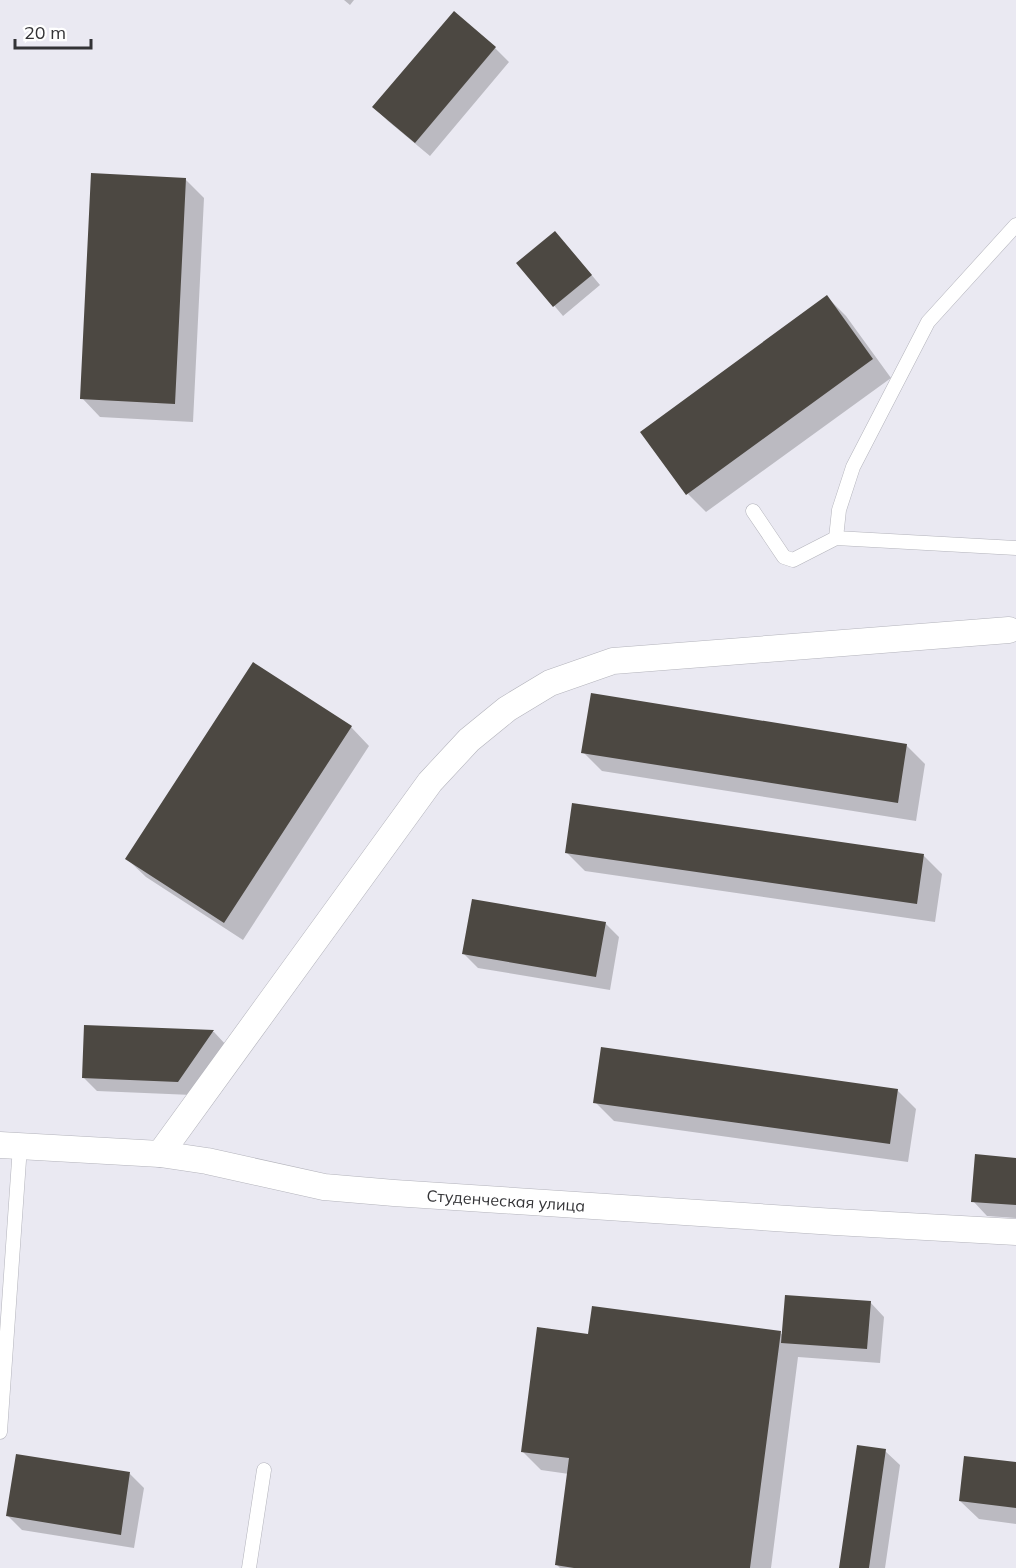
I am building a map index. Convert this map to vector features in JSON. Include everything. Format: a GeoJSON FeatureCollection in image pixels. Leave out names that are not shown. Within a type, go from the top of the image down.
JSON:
{"type":"FeatureCollection","features":[{"type":"Feature","properties":{"kind":"street"},"geometry":{"type":"LineString","coordinates":[[160,1154],[430,782],[469,740],[507,709],[550,683],[613,661],[1013,629]]}},
{"type":"Feature","properties":{"kind":"street","name":"Студенческая улица"},"geometry":{"type":"LineString","coordinates":[[10,1146],[160,1154],[207,1161],[324,1187],[1016,1232]]}},
{"type":"Feature","properties":{"kind":"lane"},"geometry":{"type":"LineString","coordinates":[[836,538],[839,510],[853,467],[928,322],[1016,225]]}},
{"type":"Feature","properties":{"kind":"lane"},"geometry":{"type":"LineString","coordinates":[[753,511],[784,557],[793,560],[836,538],[1016,548]]}},
{"type":"Feature","properties":{"kind":"lane"},"geometry":{"type":"LineString","coordinates":[[0,1432],[10,1146]]}},
{"type":"Feature","properties":{"kind":"lane"},"geometry":{"type":"LineString","coordinates":[[249,1568],[264,1470]]}},
{"type":"Feature","properties":{"kind":"building"},"geometry":{"type":"Polygon","coordinates":[[[454,11],[496,47],[415,143],[372,107],[454,11]]]}},
{"type":"Feature","properties":{"kind":"building"},"geometry":{"type":"Polygon","coordinates":[[[91,173],[186,178],[175,404],[80,399],[91,173]]]}},
{"type":"Feature","properties":{"kind":"building"},"geometry":{"type":"Polygon","coordinates":[[[555,231],[592,275],[553,307],[516,263],[555,231]]]}},
{"type":"Feature","properties":{"kind":"building"},"geometry":{"type":"Polygon","coordinates":[[[827,295],[873,359],[686,495],[640,432],[827,295]]]}},
{"type":"Feature","properties":{"kind":"building"},"geometry":{"type":"Polygon","coordinates":[[[253,662],[352,726],[224,923],[125,859],[253,662]]]}},
{"type":"Feature","properties":{"kind":"building"},"geometry":{"type":"Polygon","coordinates":[[[591,693],[907,744],[898,803],[581,753],[591,693]]]}},
{"type":"Feature","properties":{"kind":"building"},"geometry":{"type":"Polygon","coordinates":[[[572,803],[924,854],[917,904],[565,853],[572,803]]]}},
{"type":"Feature","properties":{"kind":"building"},"geometry":{"type":"Polygon","coordinates":[[[472,899],[606,922],[596,977],[462,954],[472,899]]]}},
{"type":"Feature","properties":{"kind":"building"},"geometry":{"type":"Polygon","coordinates":[[[84,1025],[214,1030],[178,1082],[82,1078],[84,1025]]]}},
{"type":"Feature","properties":{"kind":"building"},"geometry":{"type":"Polygon","coordinates":[[[601,1047],[898,1089],[890,1144],[593,1103],[601,1047]]]}},
{"type":"Feature","properties":{"kind":"building"},"geometry":{"type":"Polygon","coordinates":[[[975,1154],[1016,1158],[1016,1205],[971,1202],[975,1154]]]}},
{"type":"Feature","properties":{"kind":"building"},"geometry":{"type":"Polygon","coordinates":[[[785,1295],[871,1301],[867,1349],[781,1343],[785,1295]]]}},
{"type":"Feature","properties":{"kind":"building"},"geometry":{"type":"Polygon","coordinates":[[[592,1306],[781,1331],[750,1568],[574,1568],[555,1565],[569,1458],[521,1452],[537,1327],[588,1334],[592,1306]]]}},
{"type":"Feature","properties":{"kind":"building"},"geometry":{"type":"Polygon","coordinates":[[[857,1445],[886,1449],[869,1568],[839,1568],[857,1445]]]}},
{"type":"Feature","properties":{"kind":"building"},"geometry":{"type":"Polygon","coordinates":[[[16,1454],[130,1472],[121,1535],[6,1516],[16,1454]]]}},
{"type":"Feature","properties":{"kind":"building"},"geometry":{"type":"Polygon","coordinates":[[[964,1456],[1016,1462],[1016,1508],[959,1501],[964,1456]]]}}]}
